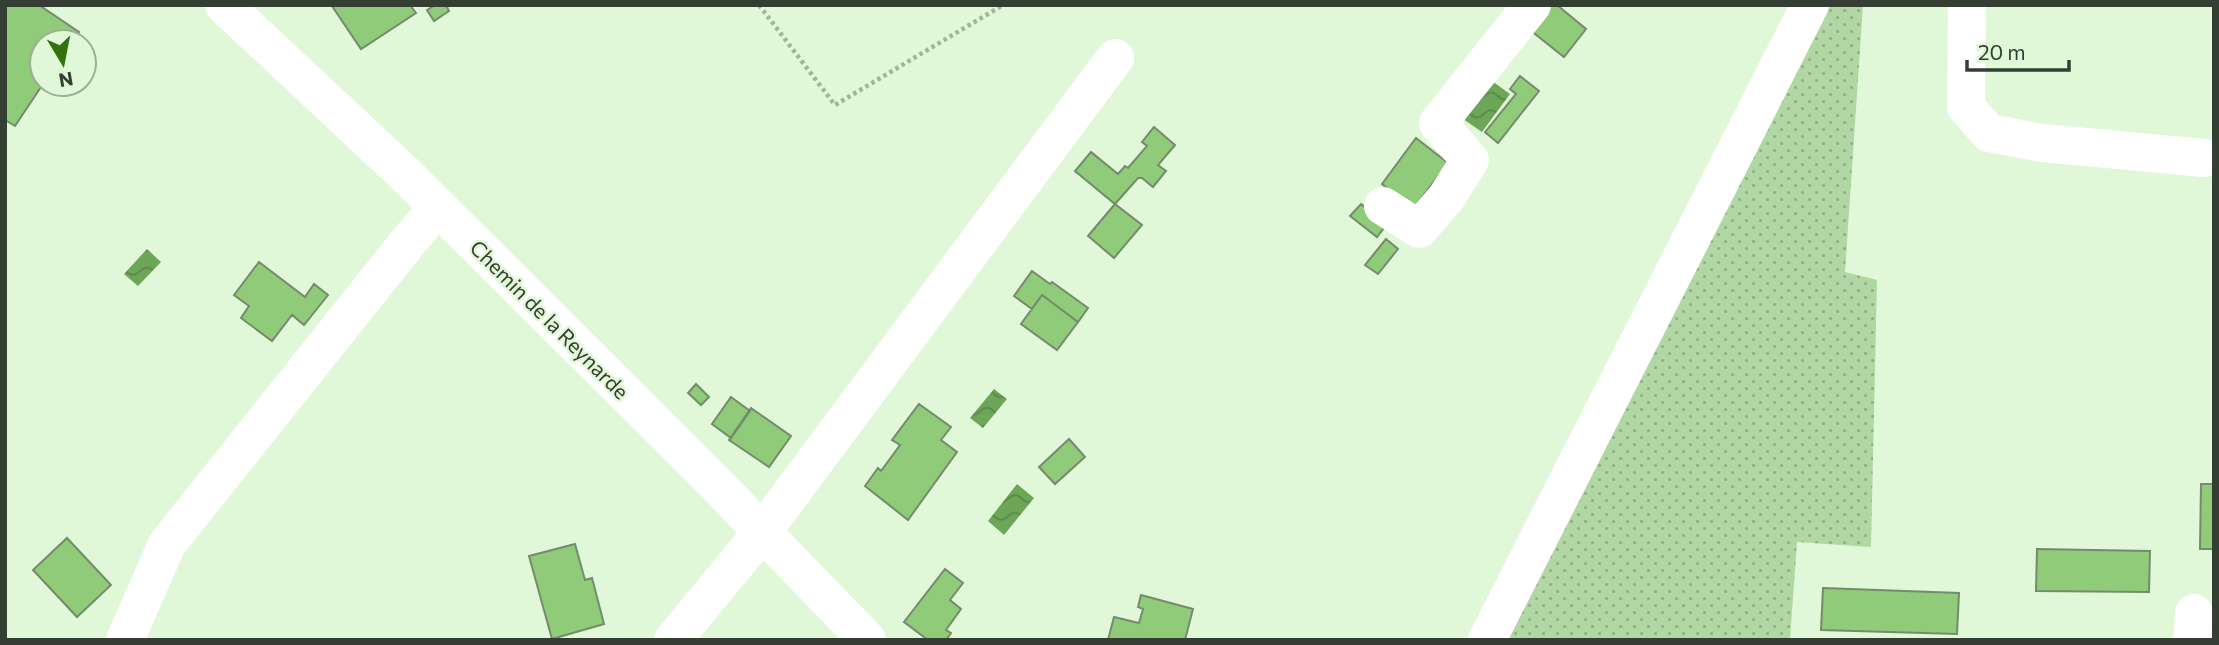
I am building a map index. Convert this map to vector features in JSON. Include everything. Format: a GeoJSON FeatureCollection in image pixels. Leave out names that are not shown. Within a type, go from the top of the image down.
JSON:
{"type":"FeatureCollection","features":[{"type":"Feature","properties":{"kind":"street","name":"Chemin de la Reynarde"},"geometry":{"type":"LineString","coordinates":[[225,5],[438,207],[763,531],[867,640]]}},
{"type":"Feature","properties":{"kind":"street"},"geometry":{"type":"LineString","coordinates":[[1383,206],[1419,229],[1446,198],[1470,160],[1438,123],[1532,5]]}},
{"type":"Feature","properties":{"kind":"street"},"geometry":{"type":"LineString","coordinates":[[1487,640],[1810,5]]}},
{"type":"Feature","properties":{"kind":"street"},"geometry":{"type":"LineString","coordinates":[[1967,5],[1966,107],[1989,132],[2043,143],[2204,158]]}},
{"type":"Feature","properties":{"kind":"street"},"geometry":{"type":"LineString","coordinates":[[673,640],[763,531],[1115,58]]}},
{"type":"Feature","properties":{"kind":"street"},"geometry":{"type":"LineString","coordinates":[[125,640],[167,544],[438,207]]}},
{"type":"Feature","properties":{"kind":"path"},"geometry":{"type":"LineString","coordinates":[[759,5],[835,105],[1003,5]]}},
{"type":"Feature","properties":{"kind":"shaded area"},"geometry":{"type":"Polygon","coordinates":[[[1821,5],[1863,5],[1845,272],[1877,280],[1871,547],[1797,542],[1790,640],[1501,640],[1821,5]]]}},
{"type":"Feature","properties":{"kind":"water"},"geometry":{"type":"Polygon","coordinates":[[[1492,81],[1510,94],[1482,132],[1463,119],[1492,81]]]}},
{"type":"Feature","properties":{"kind":"water"},"geometry":{"type":"Polygon","coordinates":[[[147,249],[161,262],[138,286],[124,274],[147,249]]]}},
{"type":"Feature","properties":{"kind":"water"},"geometry":{"type":"Polygon","coordinates":[[[994,389],[1007,399],[983,428],[970,418],[994,389]]]}},
{"type":"Feature","properties":{"kind":"water"},"geometry":{"type":"Polygon","coordinates":[[[1017,484],[1034,498],[1004,535],[988,521],[1017,484]]]}},
{"type":"Feature","properties":{"kind":"building"},"geometry":{"type":"Polygon","coordinates":[[[5,5],[39,5],[73,28],[28,28],[28,98],[34,98],[15,126],[5,120],[5,5]]]}},
{"type":"Feature","properties":{"kind":"building"},"geometry":{"type":"Polygon","coordinates":[[[410,5],[416,13],[361,49],[332,6],[410,5]]]}},
{"type":"Feature","properties":{"kind":"building"},"geometry":{"type":"Polygon","coordinates":[[[435,5],[446,5],[449,11],[434,21],[427,10],[435,5]]]}},
{"type":"Feature","properties":{"kind":"building"},"geometry":{"type":"Polygon","coordinates":[[[1542,5],[1557,5],[1586,29],[1564,57],[1525,26],[1542,5]]]}},
{"type":"Feature","properties":{"kind":"building"},"geometry":{"type":"Polygon","coordinates":[[[1520,76],[1539,91],[1498,143],[1485,132],[1516,94],[1510,89],[1520,76]]]}},
{"type":"Feature","properties":{"kind":"building"},"geometry":{"type":"Polygon","coordinates":[[[1154,127],[1175,145],[1158,165],[1166,171],[1153,187],[1138,178],[1115,204],[1075,171],[1091,152],[1118,174],[1125,166],[1128,168],[1147,146],[1142,142],[1154,127]]]}},
{"type":"Feature","properties":{"kind":"building"},"geometry":{"type":"Polygon","coordinates":[[[1416,138],[1448,163],[1413,209],[1382,184],[1416,138]]]}},
{"type":"Feature","properties":{"kind":"building"},"geometry":{"type":"Polygon","coordinates":[[[1115,204],[1142,225],[1114,258],[1088,236],[1115,204]]]}},
{"type":"Feature","properties":{"kind":"building"},"geometry":{"type":"Polygon","coordinates":[[[1361,204],[1387,224],[1377,237],[1350,216],[1361,204]]]}},
{"type":"Feature","properties":{"kind":"building"},"geometry":{"type":"Polygon","coordinates":[[[1386,239],[1398,249],[1378,274],[1365,265],[1386,239]]]}},
{"type":"Feature","properties":{"kind":"building"},"geometry":{"type":"Polygon","coordinates":[[[259,262],[305,297],[314,284],[328,295],[304,325],[292,315],[272,341],[241,318],[249,306],[234,295],[259,262]]]}},
{"type":"Feature","properties":{"kind":"building"},"geometry":{"type":"Polygon","coordinates":[[[1032,271],[1088,308],[1078,322],[1042,295],[1032,309],[1014,296],[1032,271]]]}},
{"type":"Feature","properties":{"kind":"building"},"geometry":{"type":"Polygon","coordinates":[[[1042,295],[1078,322],[1057,350],[1021,324],[1042,295]]]}},
{"type":"Feature","properties":{"kind":"building"},"geometry":{"type":"Polygon","coordinates":[[[696,384],[709,397],[701,405],[688,393],[696,384]]]}},
{"type":"Feature","properties":{"kind":"building"},"geometry":{"type":"Polygon","coordinates":[[[731,397],[750,411],[731,438],[712,424],[731,397]]]}},
{"type":"Feature","properties":{"kind":"building"},"geometry":{"type":"Polygon","coordinates":[[[919,404],[951,427],[941,440],[957,452],[908,520],[865,486],[878,468],[881,471],[900,445],[892,440],[919,404]]]}},
{"type":"Feature","properties":{"kind":"building"},"geometry":{"type":"Polygon","coordinates":[[[751,408],[791,436],[769,467],[729,440],[751,408]]]}},
{"type":"Feature","properties":{"kind":"building"},"geometry":{"type":"Polygon","coordinates":[[[1069,439],[1085,457],[1055,484],[1039,467],[1069,439]]]}},
{"type":"Feature","properties":{"kind":"building"},"geometry":{"type":"Polygon","coordinates":[[[2201,484],[2214,484],[2214,549],[2200,549],[2201,484]]]}},
{"type":"Feature","properties":{"kind":"building"},"geometry":{"type":"Polygon","coordinates":[[[67,538],[111,585],[77,617],[33,570],[67,538]]]}},
{"type":"Feature","properties":{"kind":"building"},"geometry":{"type":"Polygon","coordinates":[[[575,544],[585,580],[592,578],[604,624],[552,639],[529,556],[575,544]]]}},
{"type":"Feature","properties":{"kind":"building"},"geometry":{"type":"Polygon","coordinates":[[[2037,549],[2150,551],[2149,592],[2036,591],[2037,549]]]}},
{"type":"Feature","properties":{"kind":"building"},"geometry":{"type":"Polygon","coordinates":[[[945,569],[963,583],[950,600],[961,609],[946,630],[951,633],[946,640],[928,640],[904,622],[945,569]]]}},
{"type":"Feature","properties":{"kind":"building"},"geometry":{"type":"Polygon","coordinates":[[[1823,588],[1959,593],[1957,634],[1821,630],[1823,588]]]}},
{"type":"Feature","properties":{"kind":"building"},"geometry":{"type":"Polygon","coordinates":[[[1141,595],[1193,609],[1185,640],[1108,640],[1114,617],[1139,623],[1143,609],[1138,607],[1141,595]]]}}]}
